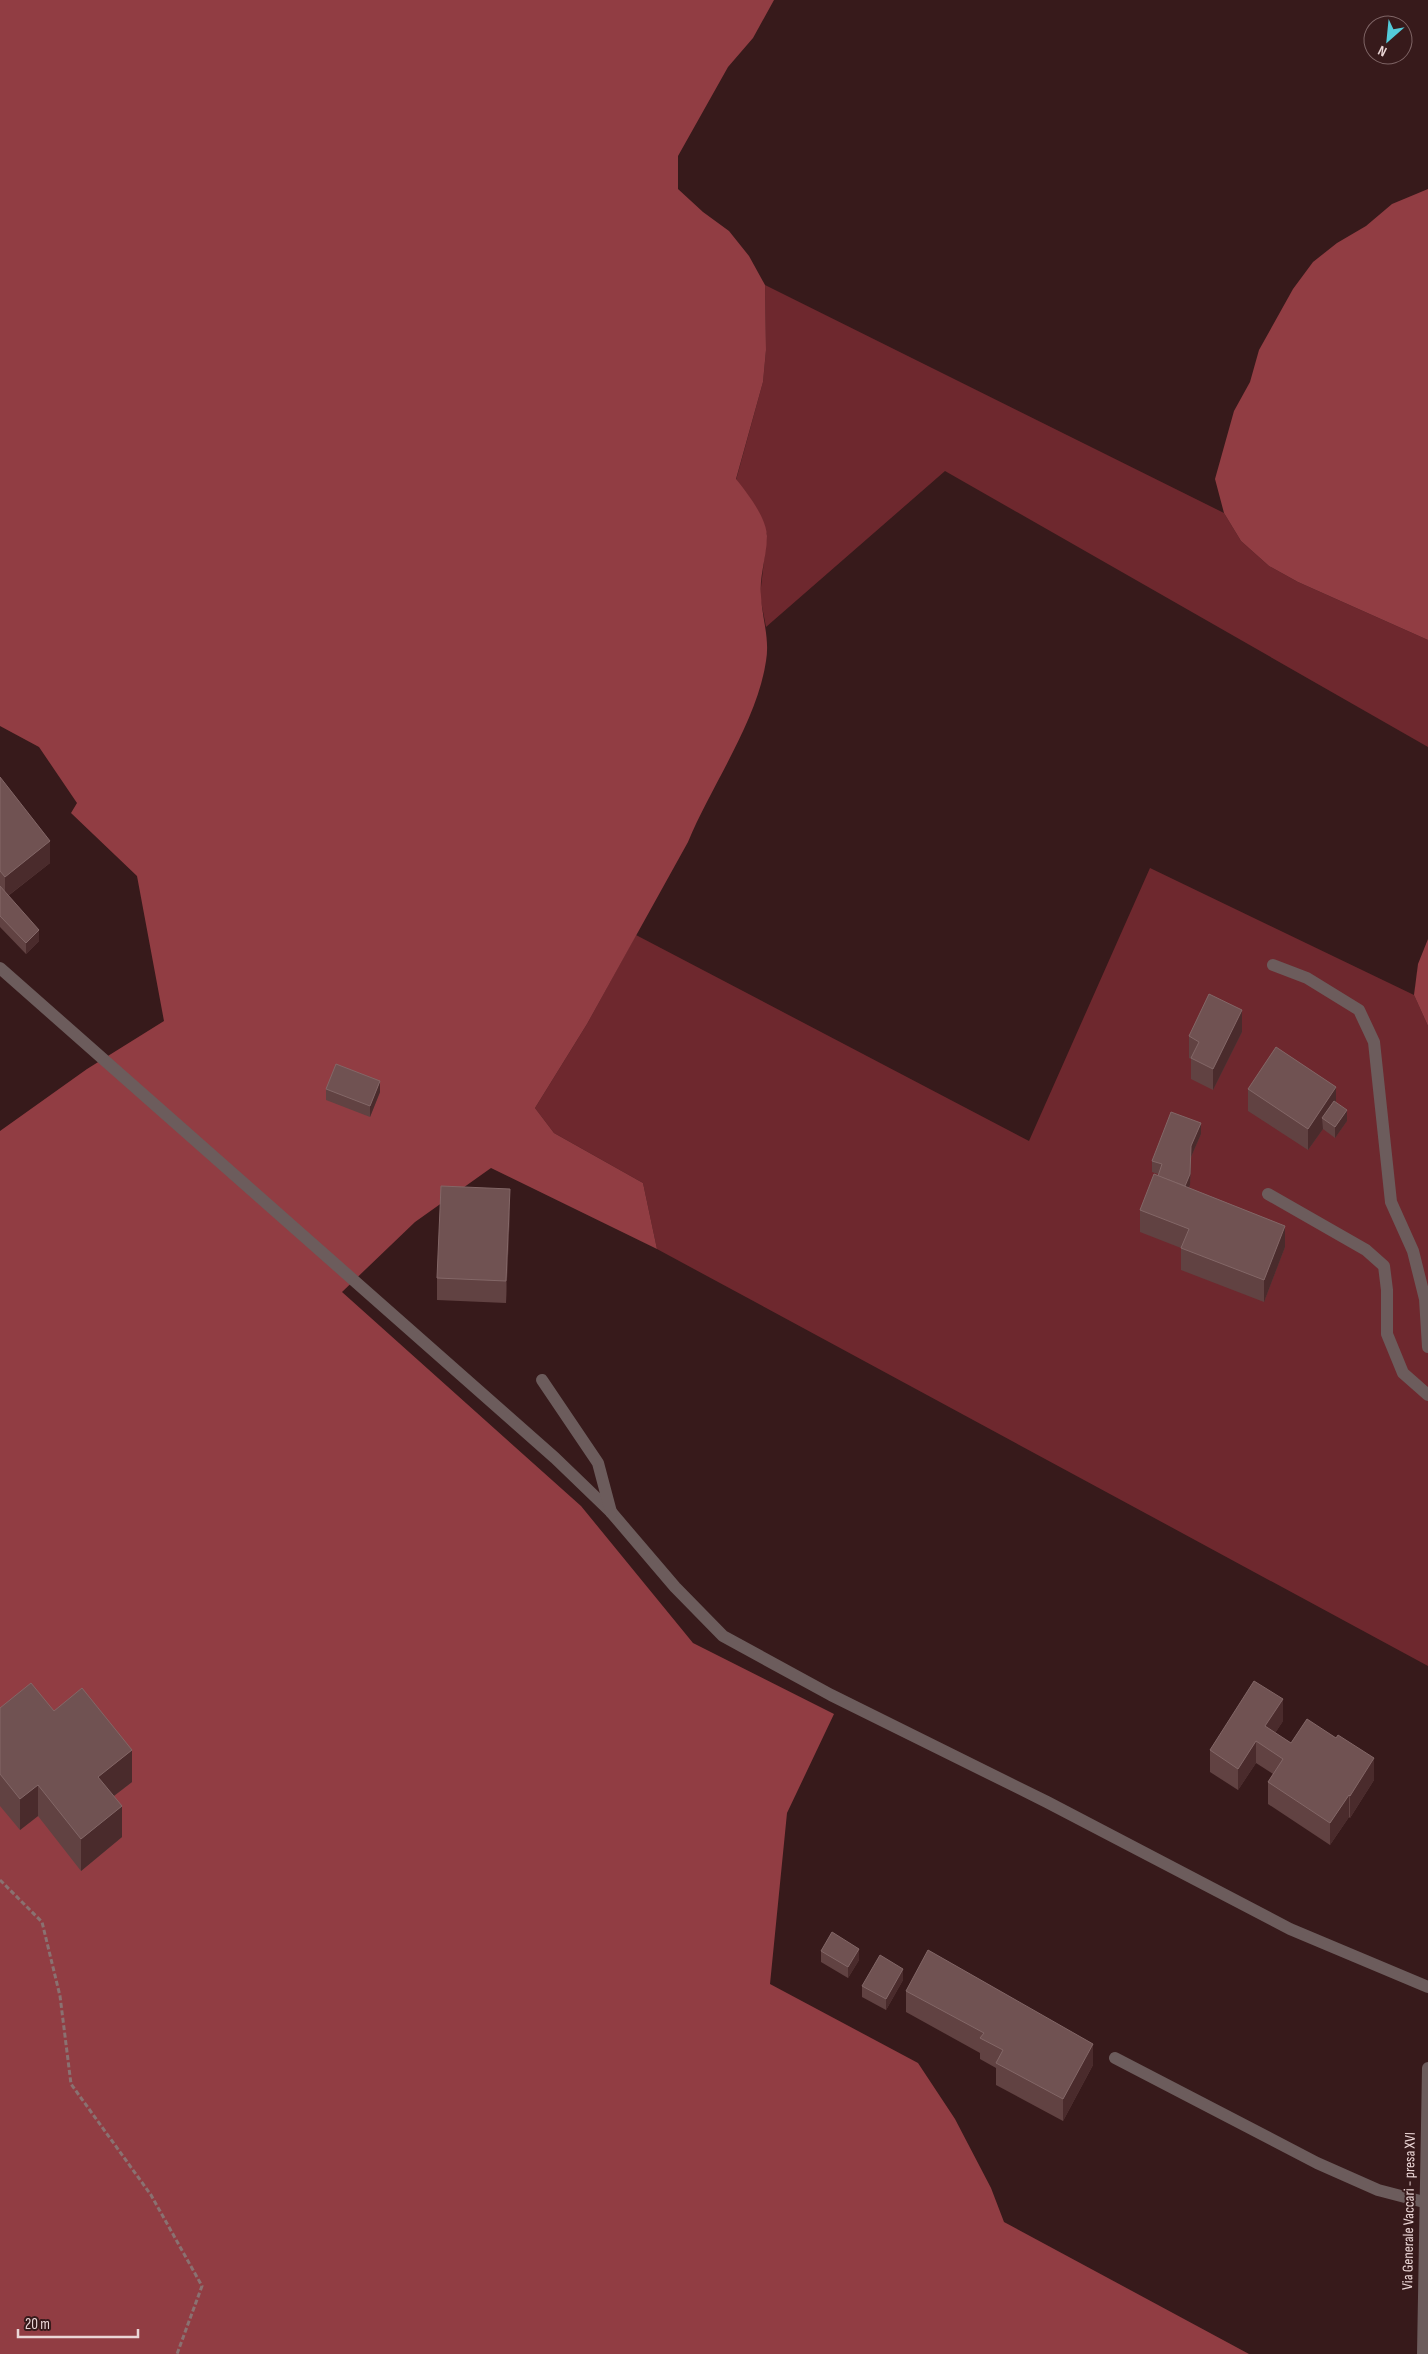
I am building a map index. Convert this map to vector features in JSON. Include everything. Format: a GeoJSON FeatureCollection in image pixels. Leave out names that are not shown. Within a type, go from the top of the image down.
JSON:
{"type":"FeatureCollection","features":[{"type":"Feature","properties":{"kind":"street"},"geometry":{"type":"LineString","coordinates":[[1272,965],[1308,978],[1360,1010],[1374,1042],[1391,1202],[1413,1251],[1425,1299],[1428,1347]]}},
{"type":"Feature","properties":{"kind":"street"},"geometry":{"type":"LineString","coordinates":[[0,968],[555,1458],[610,1512],[676,1588],[723,1636],[831,1694],[1048,1802],[1290,1929],[1428,1987]]}},
{"type":"Feature","properties":{"kind":"street"},"geometry":{"type":"LineString","coordinates":[[1268,1194],[1366,1250],[1384,1266],[1388,1290],[1387,1334],[1402,1373],[1428,1396]]}},
{"type":"Feature","properties":{"kind":"street"},"geometry":{"type":"LineString","coordinates":[[542,1380],[598,1463],[610,1512]]}},
{"type":"Feature","properties":{"kind":"street"},"geometry":{"type":"LineString","coordinates":[[1115,2058],[1317,2163],[1378,2190],[1424,2202]]}},
{"type":"Feature","properties":{"kind":"street","name":"Via Generale Vaccari - presa XVI"},"geometry":{"type":"LineString","coordinates":[[1423,2354],[1424,2202],[1428,2068]]}},
{"type":"Feature","properties":{"kind":"path"},"geometry":{"type":"LineString","coordinates":[[0,1880],[42,1922],[60,1996],[71,2084],[151,2195],[202,2286],[177,2354]]}},
{"type":"Feature","properties":{"kind":"shaded area"},"geometry":{"type":"Polygon","coordinates":[[[0,0],[774,0],[753,38],[728,67],[678,156],[678,189],[703,212],[729,231],[749,256],[765,285],[766,350],[763,382],[736,479],[756,506],[766,529],[767,544],[761,588],[767,644],[766,661],[761,684],[744,730],[688,842],[587,1024],[535,1108],[554,1133],[643,1183],[657,1249],[491,1168],[415,1222],[342,1292],[581,1506],[693,1643],[834,1714],[787,1813],[770,1984],[918,2063],[955,2119],[991,2188],[1004,2222],[1249,2354],[0,2354],[0,1131],[87,1069],[164,1021],[137,876],[71,813],[77,803],[39,747],[0,726],[0,0]]]}},
{"type":"Feature","properties":{"kind":"shaded area"},"geometry":{"type":"Polygon","coordinates":[[[1428,189],[1428,640],[1298,582],[1269,566],[1241,541],[1224,513],[1215,479],[1234,411],[1250,382],[1259,350],[1293,289],[1313,262],[1337,243],[1366,226],[1392,204],[1428,189]]]}},
{"type":"Feature","properties":{"kind":"shaded area"},"geometry":{"type":"Polygon","coordinates":[[[765,285],[1224,513],[1241,541],[1269,566],[1298,582],[1428,640],[1428,747],[945,471],[766,627],[760,596],[767,534],[736,480],[763,382],[766,350],[765,285]]]}},
{"type":"Feature","properties":{"kind":"shaded area"},"geometry":{"type":"Polygon","coordinates":[[[1150,868],[1414,995],[1428,1026],[1428,1666],[657,1249],[643,1183],[554,1133],[535,1108],[587,1024],[636,935],[1029,1141],[1150,868]]]}},
{"type":"Feature","properties":{"kind":"shaded area"},"geometry":{"type":"Polygon","coordinates":[[[1428,939],[1428,1026],[1414,995],[1418,964],[1428,939]]]}},
{"type":"Feature","properties":{"kind":"building"},"geometry":{"type":"Polygon","coordinates":[[[0,777],[50,841],[5,877],[0,871],[0,777]]]}},
{"type":"Feature","properties":{"kind":"building"},"geometry":{"type":"Polygon","coordinates":[[[0,886],[39,930],[26,943],[0,916],[0,886]]]}},
{"type":"Feature","properties":{"kind":"building"},"geometry":{"type":"Polygon","coordinates":[[[1209,994],[1242,1010],[1213,1069],[1191,1058],[1199,1042],[1189,1036],[1209,994]]]}},
{"type":"Feature","properties":{"kind":"building"},"geometry":{"type":"Polygon","coordinates":[[[1276,1047],[1336,1087],[1308,1129],[1248,1089],[1276,1047]]]}},
{"type":"Feature","properties":{"kind":"building"},"geometry":{"type":"Polygon","coordinates":[[[336,1064],[380,1081],[370,1106],[326,1089],[336,1064]]]}},
{"type":"Feature","properties":{"kind":"building"},"geometry":{"type":"Polygon","coordinates":[[[1334,1101],[1347,1110],[1335,1127],[1322,1118],[1334,1101]]]}},
{"type":"Feature","properties":{"kind":"building"},"geometry":{"type":"Polygon","coordinates":[[[1171,1112],[1201,1123],[1191,1146],[1190,1174],[1185,1186],[1158,1176],[1162,1164],[1152,1161],[1171,1112]]]}},
{"type":"Feature","properties":{"kind":"building"},"geometry":{"type":"Polygon","coordinates":[[[1154,1174],[1285,1226],[1264,1280],[1181,1248],[1189,1229],[1140,1210],[1154,1174]]]}},
{"type":"Feature","properties":{"kind":"building"},"geometry":{"type":"Polygon","coordinates":[[[441,1186],[510,1189],[506,1281],[437,1278],[441,1186]]]}},
{"type":"Feature","properties":{"kind":"building"},"geometry":{"type":"Polygon","coordinates":[[[1254,1681],[1283,1699],[1265,1726],[1291,1743],[1307,1719],[1336,1738],[1338,1735],[1374,1758],[1330,1823],[1268,1782],[1283,1759],[1256,1741],[1238,1769],[1210,1750],[1254,1681]]]}},
{"type":"Feature","properties":{"kind":"building"},"geometry":{"type":"Polygon","coordinates":[[[31,1683],[54,1711],[82,1688],[132,1750],[98,1777],[122,1806],[81,1839],[38,1785],[20,1799],[0,1774],[0,1708],[31,1683]]]}},
{"type":"Feature","properties":{"kind":"building"},"geometry":{"type":"Polygon","coordinates":[[[832,1932],[859,1949],[848,1967],[821,1951],[832,1932]]]}},
{"type":"Feature","properties":{"kind":"building"},"geometry":{"type":"Polygon","coordinates":[[[928,1950],[1093,2044],[1063,2099],[996,2063],[1003,2050],[980,2038],[984,2033],[906,1991],[928,1950]]]}},
{"type":"Feature","properties":{"kind":"building"},"geometry":{"type":"Polygon","coordinates":[[[880,1955],[903,1969],[886,1999],[862,1986],[880,1955]]]}}]}
